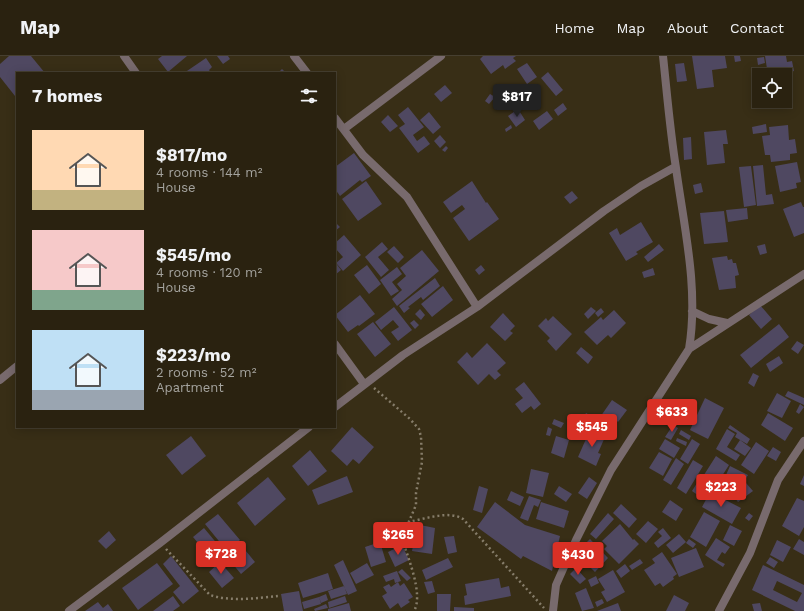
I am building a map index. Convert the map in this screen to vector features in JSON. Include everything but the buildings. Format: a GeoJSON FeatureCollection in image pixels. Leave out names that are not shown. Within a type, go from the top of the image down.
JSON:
{"type":"FeatureCollection","features":[{"type":"Feature","properties":{"kind":"street"},"geometry":{"type":"LineString","coordinates":[[124,56],[135,72]]}},
{"type":"Feature","properties":{"kind":"street"},"geometry":{"type":"LineString","coordinates":[[294,56],[306,72]]}},
{"type":"Feature","properties":{"kind":"street"},"geometry":{"type":"LineString","coordinates":[[344,130],[441,56]]}},
{"type":"Feature","properties":{"kind":"street"},"geometry":{"type":"LineString","coordinates":[[664,56],[675,166],[687,240],[692,311],[692,329],[689,349]]}},
{"type":"Feature","properties":{"kind":"street"},"geometry":{"type":"LineString","coordinates":[[336,120],[363,155],[407,197],[477,307]]}},
{"type":"Feature","properties":{"kind":"street"},"geometry":{"type":"LineString","coordinates":[[336,406],[403,355],[477,307],[604,210],[675,166]]}},
{"type":"Feature","properties":{"kind":"street"},"geometry":{"type":"LineString","coordinates":[[553,611],[556,585],[576,540],[611,470],[689,349],[804,274]]}},
{"type":"Feature","properties":{"kind":"street"},"geometry":{"type":"LineString","coordinates":[[692,311],[709,319],[727,323]]}},
{"type":"Feature","properties":{"kind":"street"},"geometry":{"type":"LineString","coordinates":[[336,345],[365,383]]}},
{"type":"Feature","properties":{"kind":"street"},"geometry":{"type":"LineString","coordinates":[[0,380],[16,367]]}},
{"type":"Feature","properties":{"kind":"street"},"geometry":{"type":"LineString","coordinates":[[69,611],[160,543],[308,428]]}},
{"type":"Feature","properties":{"kind":"street"},"geometry":{"type":"LineString","coordinates":[[718,611],[750,553],[778,480],[804,441]]}},
{"type":"Feature","properties":{"kind":"path"},"geometry":{"type":"LineString","coordinates":[[365,383],[410,419],[420,433],[422,462],[415,496],[416,505],[402,538],[415,575],[416,606],[414,611]]}},
{"type":"Feature","properties":{"kind":"path"},"geometry":{"type":"LineString","coordinates":[[408,522],[457,514],[547,611]]}},
{"type":"Feature","properties":{"kind":"path"},"geometry":{"type":"LineString","coordinates":[[160,543],[210,595],[240,598],[278,596]]}}]}
